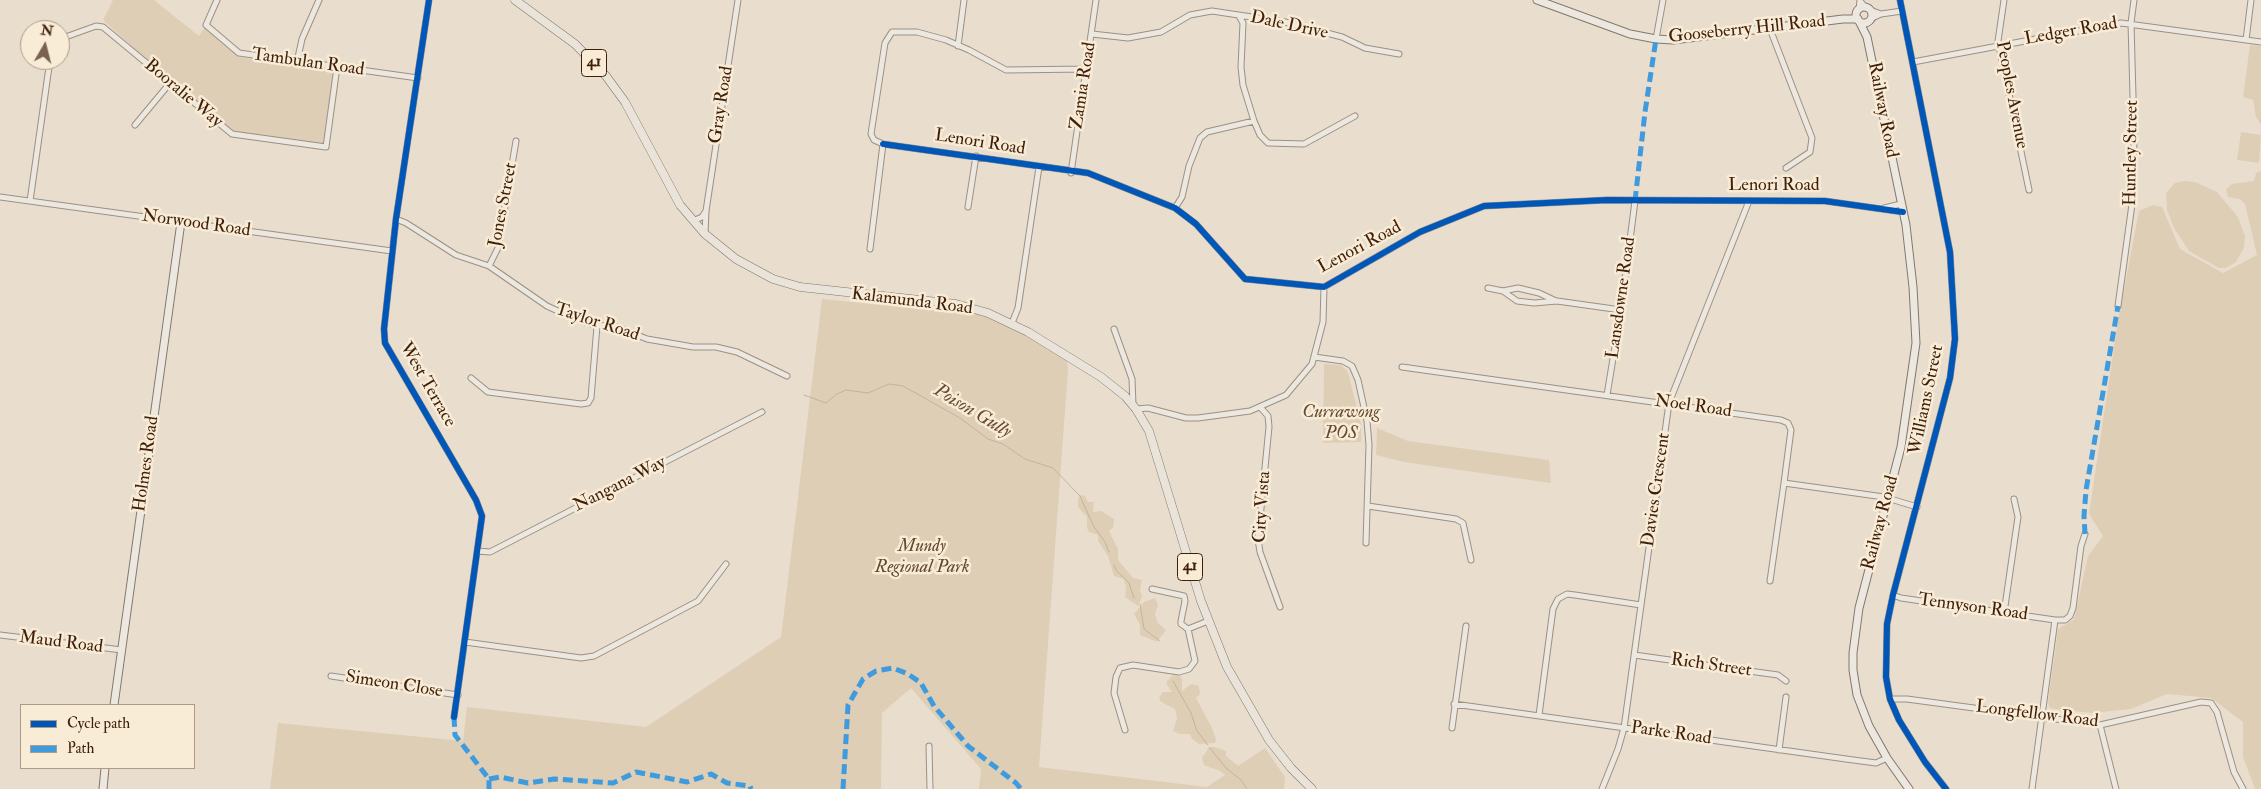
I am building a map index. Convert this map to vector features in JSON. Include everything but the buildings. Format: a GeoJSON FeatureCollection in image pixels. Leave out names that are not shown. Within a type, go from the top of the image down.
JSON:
{"type":"FeatureCollection","features":[{"type":"Feature","properties":{"kind":"main road","name":"Kalamunda Road"},"geometry":{"type":"LineString","coordinates":[[515,0],[575,44],[606,76],[625,102],[672,193],[693,221],[705,234],[752,269],[790,285],[826,291],[956,304],[974,308],[1012,323],[1116,388],[1134,407],[1148,431],[1208,621],[1236,684],[1269,740],[1291,768],[1312,789]]}},
{"type":"Feature","properties":{"kind":"street","name":"Tambulan Road"},"geometry":{"type":"LineString","coordinates":[[217,0],[206,25],[239,53],[418,78]]}},
{"type":"Feature","properties":{"kind":"street"},"geometry":{"type":"LineString","coordinates":[[297,62],[302,39],[319,0]]}},
{"type":"Feature","properties":{"kind":"street","name":"West Terrace"},"geometry":{"type":"LineString","coordinates":[[429,0],[396,219],[384,329],[385,342],[476,500],[482,516],[454,717]]}},
{"type":"Feature","properties":{"kind":"street","name":"Gray Road"},"geometry":{"type":"LineString","coordinates":[[705,234],[706,210],[738,0]]}},
{"type":"Feature","properties":{"kind":"street"},"geometry":{"type":"LineString","coordinates":[[958,46],[964,0]]}},
{"type":"Feature","properties":{"kind":"street","name":"Zamia Road"},"geometry":{"type":"LineString","coordinates":[[1071,172],[1096,0]]}},
{"type":"Feature","properties":{"kind":"street","name":"Gooseberry Hill Road"},"geometry":{"type":"LineString","coordinates":[[1537,0],[1630,34],[1656,40],[1673,40],[1844,19],[1869,20]]}},
{"type":"Feature","properties":{"kind":"street"},"geometry":{"type":"LineString","coordinates":[[1656,40],[1663,0]]}},
{"type":"Feature","properties":{"kind":"street"},"geometry":{"type":"LineString","coordinates":[[1859,20],[1863,10],[1860,0]]}},
{"type":"Feature","properties":{"kind":"street","name":"Williams Street"},"geometry":{"type":"LineString","coordinates":[[1900,0],[1950,252],[1956,320],[1950,378],[1917,508],[1892,595],[1886,647],[1886,677],[1890,698],[1910,739],[1946,789]]}},
{"type":"Feature","properties":{"kind":"street","name":"Peoples Avenue"},"geometry":{"type":"LineString","coordinates":[[2004,0],[2000,45],[2029,190]]}},
{"type":"Feature","properties":{"kind":"street","name":"Huntley Street"},"geometry":{"type":"LineString","coordinates":[[2118,306],[2133,197],[2134,133],[2131,23],[2134,0]]}},
{"type":"Feature","properties":{"kind":"street"},"geometry":{"type":"LineString","coordinates":[[2246,40],[2251,0]]}},
{"type":"Feature","properties":{"kind":"street"},"geometry":{"type":"LineString","coordinates":[[1863,10],[1881,14]]}},
{"type":"Feature","properties":{"kind":"street","name":"Gooseberry Hill Road"},"geometry":{"type":"LineString","coordinates":[[1844,19],[1863,10]]}},
{"type":"Feature","properties":{"kind":"street","name":"Railway Road"},"geometry":{"type":"LineString","coordinates":[[1863,10],[1869,20],[1868,38],[1903,212],[1911,265],[1916,343],[1903,439],[1859,608],[1853,653],[1857,695],[1869,726],[1887,758],[1909,789]]}},
{"type":"Feature","properties":{"kind":"street","name":"Dale Drive"},"geometry":{"type":"LineString","coordinates":[[1092,34],[1128,38],[1161,32],[1190,15],[1212,11],[1285,22],[1342,37],[1365,48],[1399,54]]}},
{"type":"Feature","properties":{"kind":"street"},"geometry":{"type":"LineString","coordinates":[[1869,20],[1881,14],[1902,11]]}},
{"type":"Feature","properties":{"kind":"street"},"geometry":{"type":"LineString","coordinates":[[1239,16],[1243,23],[1241,67],[1243,85],[1260,135],[1268,143],[1304,144],[1355,116]]}},
{"type":"Feature","properties":{"kind":"street","name":"Railway Road"},"geometry":{"type":"LineString","coordinates":[[1859,20],[1868,38]]}},
{"type":"Feature","properties":{"kind":"street","name":"Ledger Road"},"geometry":{"type":"LineString","coordinates":[[1913,62],[2121,23],[2261,42]]}},
{"type":"Feature","properties":{"kind":"street","name":"Booralie Way"},"geometry":{"type":"LineString","coordinates":[[70,35],[96,26],[103,27],[232,134],[326,147],[337,67]]}},
{"type":"Feature","properties":{"kind":"street"},"geometry":{"type":"LineString","coordinates":[[1770,29],[1812,138],[1810,152],[1786,168]]}},
{"type":"Feature","properties":{"kind":"street"},"geometry":{"type":"LineString","coordinates":[[870,250],[883,144],[874,140],[871,134],[885,43],[892,32],[917,32],[958,46],[1006,70],[1086,69]]}},
{"type":"Feature","properties":{"kind":"street"},"geometry":{"type":"LineString","coordinates":[[30,201],[49,70]]}},
{"type":"Feature","properties":{"kind":"street"},"geometry":{"type":"LineString","coordinates":[[135,125],[170,83]]}},
{"type":"Feature","properties":{"kind":"street"},"geometry":{"type":"LineString","coordinates":[[1175,208],[1182,197],[1189,166],[1200,138],[1208,132],[1254,121]]}},
{"type":"Feature","properties":{"kind":"street","name":"Jones Street"},"geometry":{"type":"LineString","coordinates":[[488,266],[498,248],[516,141]]}},
{"type":"Feature","properties":{"kind":"street","name":"Lenori Road"},"geometry":{"type":"LineString","coordinates":[[883,144],[976,156],[1039,168],[1088,174],[1175,208],[1196,224],[1245,279],[1324,287],[1420,232],[1484,206],[1635,201],[1825,200],[1903,212]]}},
{"type":"Feature","properties":{"kind":"street"},"geometry":{"type":"LineString","coordinates":[[968,207],[976,156]]}},
{"type":"Feature","properties":{"kind":"street"},"geometry":{"type":"LineString","coordinates":[[1012,323],[1018,308],[1039,168]]}},
{"type":"Feature","properties":{"kind":"street","name":"Norwood Road"},"geometry":{"type":"LineString","coordinates":[[0,197],[392,251]]}},
{"type":"Feature","properties":{"kind":"street","name":"Davies Crescent"},"geometry":{"type":"LineString","coordinates":[[1602,789],[1624,728],[1669,404],[1749,200]]}},
{"type":"Feature","properties":{"kind":"street","name":"Lansdowne Road"},"geometry":{"type":"LineString","coordinates":[[1607,395],[1621,310],[1635,201]]}},
{"type":"Feature","properties":{"kind":"street","name":"Lenori Road"},"geometry":{"type":"LineString","coordinates":[[1884,208],[1901,204]]}},
{"type":"Feature","properties":{"kind":"street"},"geometry":{"type":"LineString","coordinates":[[693,221],[702,217],[706,210]]}},
{"type":"Feature","properties":{"kind":"street","name":"Taylor Road"},"geometry":{"type":"LineString","coordinates":[[396,219],[406,223],[456,255],[488,266],[547,306],[597,326],[610,325],[647,339],[692,347],[716,347],[737,352],[772,367],[786,376]]}},
{"type":"Feature","properties":{"kind":"street","name":"Holmes Road"},"geometry":{"type":"LineString","coordinates":[[114,704],[181,222]]}},
{"type":"Feature","properties":{"kind":"street"},"geometry":{"type":"LineString","coordinates":[[1114,329],[1132,379],[1134,407],[1148,408],[1186,418],[1250,411],[1286,395],[1312,364],[1322,322],[1324,287]]}},
{"type":"Feature","properties":{"kind":"street"},"geometry":{"type":"LineString","coordinates":[[1488,288],[1502,291],[1517,301],[1534,303],[1557,301],[1621,310]]}},
{"type":"Feature","properties":{"kind":"street"},"geometry":{"type":"LineString","coordinates":[[1502,291],[1518,288],[1539,292],[1557,301]]}},
{"type":"Feature","properties":{"kind":"street"},"geometry":{"type":"LineString","coordinates":[[471,378],[488,392],[581,404],[588,403],[591,398],[597,326]]}},
{"type":"Feature","properties":{"kind":"street"},"geometry":{"type":"LineString","coordinates":[[1314,357],[1343,361],[1352,366],[1355,373],[1367,421],[1368,506],[1366,543]]}},
{"type":"Feature","properties":{"kind":"street","name":"Noel Road"},"geometry":{"type":"LineString","coordinates":[[1402,367],[1786,421],[1791,430],[1784,483]]}},
{"type":"Feature","properties":{"kind":"street","name":"City Vista"},"geometry":{"type":"LineString","coordinates":[[1260,407],[1268,416],[1269,427],[1258,539],[1260,552],[1280,607]]}},
{"type":"Feature","properties":{"kind":"street","name":"Nangana Way"},"geometry":{"type":"LineString","coordinates":[[477,551],[490,552],[762,412]]}},
{"type":"Feature","properties":{"kind":"street"},"geometry":{"type":"LineString","coordinates":[[1770,581],[1784,483],[1888,499],[1917,508]]}},
{"type":"Feature","properties":{"kind":"street"},"geometry":{"type":"LineString","coordinates":[[2004,612],[2018,517],[2014,499]]}},
{"type":"Feature","properties":{"kind":"street"},"geometry":{"type":"LineString","coordinates":[[1368,506],[1456,519],[1463,523],[1471,560]]}},
{"type":"Feature","properties":{"kind":"street"},"geometry":{"type":"LineString","coordinates":[[2032,789],[2055,620],[2065,620],[2072,612],[2081,546],[2085,534]]}},
{"type":"Feature","properties":{"kind":"street"},"geometry":{"type":"LineString","coordinates":[[465,642],[581,658],[594,656],[698,601],[726,564]]}},
{"type":"Feature","properties":{"kind":"street"},"geometry":{"type":"LineString","coordinates":[[1125,730],[1114,694],[1116,677],[1120,668],[1133,665],[1179,672],[1189,669],[1195,660],[1188,628],[1181,624],[1185,601],[1184,596],[1152,589]]}},
{"type":"Feature","properties":{"kind":"street"},"geometry":{"type":"LineString","coordinates":[[1538,715],[1553,609],[1558,599],[1567,594],[1641,605]]}},
{"type":"Feature","properties":{"kind":"street","name":"Tennyson Road"},"geometry":{"type":"LineString","coordinates":[[1892,595],[1901,598],[2055,620]]}},
{"type":"Feature","properties":{"kind":"street"},"geometry":{"type":"LineString","coordinates":[[1188,628],[1208,621]]}},
{"type":"Feature","properties":{"kind":"street"},"geometry":{"type":"LineString","coordinates":[[1452,728],[1466,626]]}},
{"type":"Feature","properties":{"kind":"street","name":"Maud Road"},"geometry":{"type":"LineString","coordinates":[[0,635],[122,650]]}},
{"type":"Feature","properties":{"kind":"street","name":"Rich Street"},"geometry":{"type":"LineString","coordinates":[[1634,656],[1778,675],[1786,681]]}},
{"type":"Feature","properties":{"kind":"street","name":"Simeon Close"},"geometry":{"type":"LineString","coordinates":[[331,676],[458,695]]}},
{"type":"Feature","properties":{"kind":"street"},"geometry":{"type":"LineString","coordinates":[[1778,750],[1786,697]]}},
{"type":"Feature","properties":{"kind":"street","name":"Longfellow Road"},"geometry":{"type":"LineString","coordinates":[[1890,698],[2100,725],[2201,702],[2212,703],[2217,712],[2234,772],[2243,789]]}},
{"type":"Feature","properties":{"kind":"street","name":"Parke Road"},"geometry":{"type":"LineString","coordinates":[[1454,704],[1872,763],[1880,762],[1887,758]]}},
{"type":"Feature","properties":{"kind":"street"},"geometry":{"type":"LineString","coordinates":[[2100,725],[2116,789]]}},
{"type":"Feature","properties":{"kind":"street"},"geometry":{"type":"LineString","coordinates":[[928,746],[930,789]]}},
{"type":"Feature","properties":{"kind":"street"},"geometry":{"type":"LineString","coordinates":[[103,789],[106,769]]}},
{"type":"Feature","properties":{"kind":"green space"},"geometry":{"type":"Polygon","coordinates":[[[113,0],[154,0],[199,36],[206,25],[239,53],[239,57],[329,70],[333,75],[324,144],[233,132],[212,119],[103,20],[113,0]]]}},
{"type":"Feature","properties":{"kind":"green space"},"geometry":{"type":"Polygon","coordinates":[[[2250,45],[2261,46],[2261,125],[2256,117],[2253,100],[2243,97],[2250,45]]]}},
{"type":"Feature","properties":{"kind":"green space"},"geometry":{"type":"Polygon","coordinates":[[[2241,132],[2261,135],[2259,163],[2237,160],[2241,132]]]}},
{"type":"Feature","properties":{"kind":"green space"},"geometry":{"type":"Polygon","coordinates":[[[2261,171],[2261,789],[2255,789],[2243,757],[2243,722],[2211,698],[2167,694],[2131,709],[2092,713],[2054,709],[2050,708],[2048,703],[2058,629],[2073,620],[2088,556],[2103,536],[2089,514],[2118,321],[2139,211],[2153,205],[2162,207],[2180,249],[2223,273],[2257,255],[2245,204],[2240,199],[2228,197],[2226,189],[2232,184],[2254,181],[2256,173],[2261,171]]]}},
{"type":"Feature","properties":{"kind":"green space"},"geometry":{"type":"Polygon","coordinates":[[[2195,182],[2217,192],[2238,217],[2245,236],[2244,248],[2236,262],[2226,268],[2219,268],[2189,251],[2174,228],[2167,210],[2166,193],[2175,183],[2195,182]]]}},
{"type":"Feature","properties":{"kind":"green space","name":"Mundy Regional Park"},"geometry":{"type":"Polygon","coordinates":[[[822,299],[971,314],[973,308],[1066,356],[1068,370],[1039,767],[1207,787],[1225,775],[1204,765],[1202,758],[1209,747],[1226,751],[1226,756],[1238,766],[1265,748],[1285,777],[1284,789],[979,789],[981,769],[911,688],[882,713],[881,789],[270,789],[278,723],[463,741],[467,707],[646,727],[781,637],[822,299]]]}},
{"type":"Feature","properties":{"kind":"green space","name":"Currawong POS"},"geometry":{"type":"Polygon","coordinates":[[[1324,364],[1341,365],[1348,372],[1361,424],[1361,442],[1323,443],[1324,364]]]}},
{"type":"Feature","properties":{"kind":"green space"},"geometry":{"type":"Polygon","coordinates":[[[1377,428],[1408,441],[1549,460],[1551,483],[1404,462],[1376,455],[1377,428]]]}},
{"type":"Feature","properties":{"kind":"green space"},"geometry":{"type":"Polygon","coordinates":[[[1081,495],[1085,496],[1088,502],[1094,502],[1093,512],[1101,511],[1114,519],[1113,528],[1109,531],[1118,549],[1118,560],[1133,578],[1142,580],[1140,590],[1142,597],[1138,606],[1125,597],[1124,579],[1114,576],[1108,556],[1098,541],[1098,535],[1089,532],[1087,517],[1078,507],[1078,498],[1081,495]]]}},
{"type":"Feature","properties":{"kind":"green space"},"geometry":{"type":"Polygon","coordinates":[[[1155,598],[1158,605],[1155,614],[1158,623],[1166,630],[1157,642],[1140,635],[1140,625],[1134,614],[1144,602],[1155,598]]]}},
{"type":"Feature","properties":{"kind":"green space"},"geometry":{"type":"Polygon","coordinates":[[[1173,675],[1180,676],[1182,679],[1182,691],[1191,684],[1199,686],[1200,694],[1196,698],[1212,728],[1216,739],[1215,743],[1199,744],[1192,739],[1190,734],[1180,734],[1173,731],[1177,718],[1175,709],[1161,702],[1159,698],[1163,692],[1172,692],[1167,685],[1167,681],[1173,675]]]}},
{"type":"Feature","properties":{"kind":"waterway","name":"Poison Gully"},"geometry":{"type":"LineString","coordinates":[[804,395],[826,403],[837,394],[846,390],[868,393],[889,384],[903,386],[960,418],[988,439],[1003,444],[1025,459],[1053,468],[1080,496],[1094,527],[1105,542],[1109,552]]}},
{"type":"Feature","properties":{"kind":"waterway"},"geometry":{"type":"LineString","coordinates":[[1114,565],[1116,570],[1129,583],[1134,598]]}},
{"type":"Feature","properties":{"kind":"waterway","name":"Poison Gully"},"geometry":{"type":"LineString","coordinates":[[1140,604],[1144,629],[1160,641]]}},
{"type":"Feature","properties":{"kind":"waterway","name":"Poison Gully"},"geometry":{"type":"LineString","coordinates":[[1173,681],[1191,713],[1197,731],[1208,745]]}},
{"type":"Feature","properties":{"kind":"waterway","name":"Poison Gully"},"geometry":{"type":"LineString","coordinates":[[1210,748],[1226,768],[1241,780],[1247,789]]}},
{"type":"Feature","properties":{"kind":"marked path"},"geometry":{"type":"LineString","coordinates":[[1635,201],[1645,112],[1656,39]]}},
{"type":"Feature","properties":{"kind":"marked path"},"geometry":{"type":"LineString","coordinates":[[2085,534],[2086,490],[2118,306]]}},
{"type":"Feature","properties":{"kind":"marked path"},"geometry":{"type":"LineString","coordinates":[[843,789],[848,705],[863,679],[876,671],[893,668],[908,674],[921,683],[934,706],[968,746],[1016,783],[1021,789]]}},
{"type":"Feature","properties":{"kind":"marked path"},"geometry":{"type":"LineString","coordinates":[[454,717],[455,735],[489,779],[489,789]]}},
{"type":"Feature","properties":{"kind":"marked path"},"geometry":{"type":"LineString","coordinates":[[489,779],[500,777],[528,783],[554,779],[613,783],[636,772],[687,782],[711,774],[727,783],[750,786],[751,789]]}},
{"type":"Feature","properties":{"kind":"cycle path"},"geometry":{"type":"LineString","coordinates":[[429,0],[396,219],[384,329],[385,343],[476,500],[482,516],[454,717]]}},
{"type":"Feature","properties":{"kind":"cycle path"},"geometry":{"type":"LineString","coordinates":[[1900,0],[1950,252],[1955,339],[1950,378],[1887,624],[1886,677],[1890,699],[1899,720],[1925,762],[1946,789]]}},
{"type":"Feature","properties":{"kind":"cycle path"},"geometry":{"type":"LineString","coordinates":[[883,144],[1088,173],[1175,208],[1196,224],[1245,279],[1324,287],[1420,232],[1484,206],[1607,200],[1825,201],[1903,212]]}}]}
